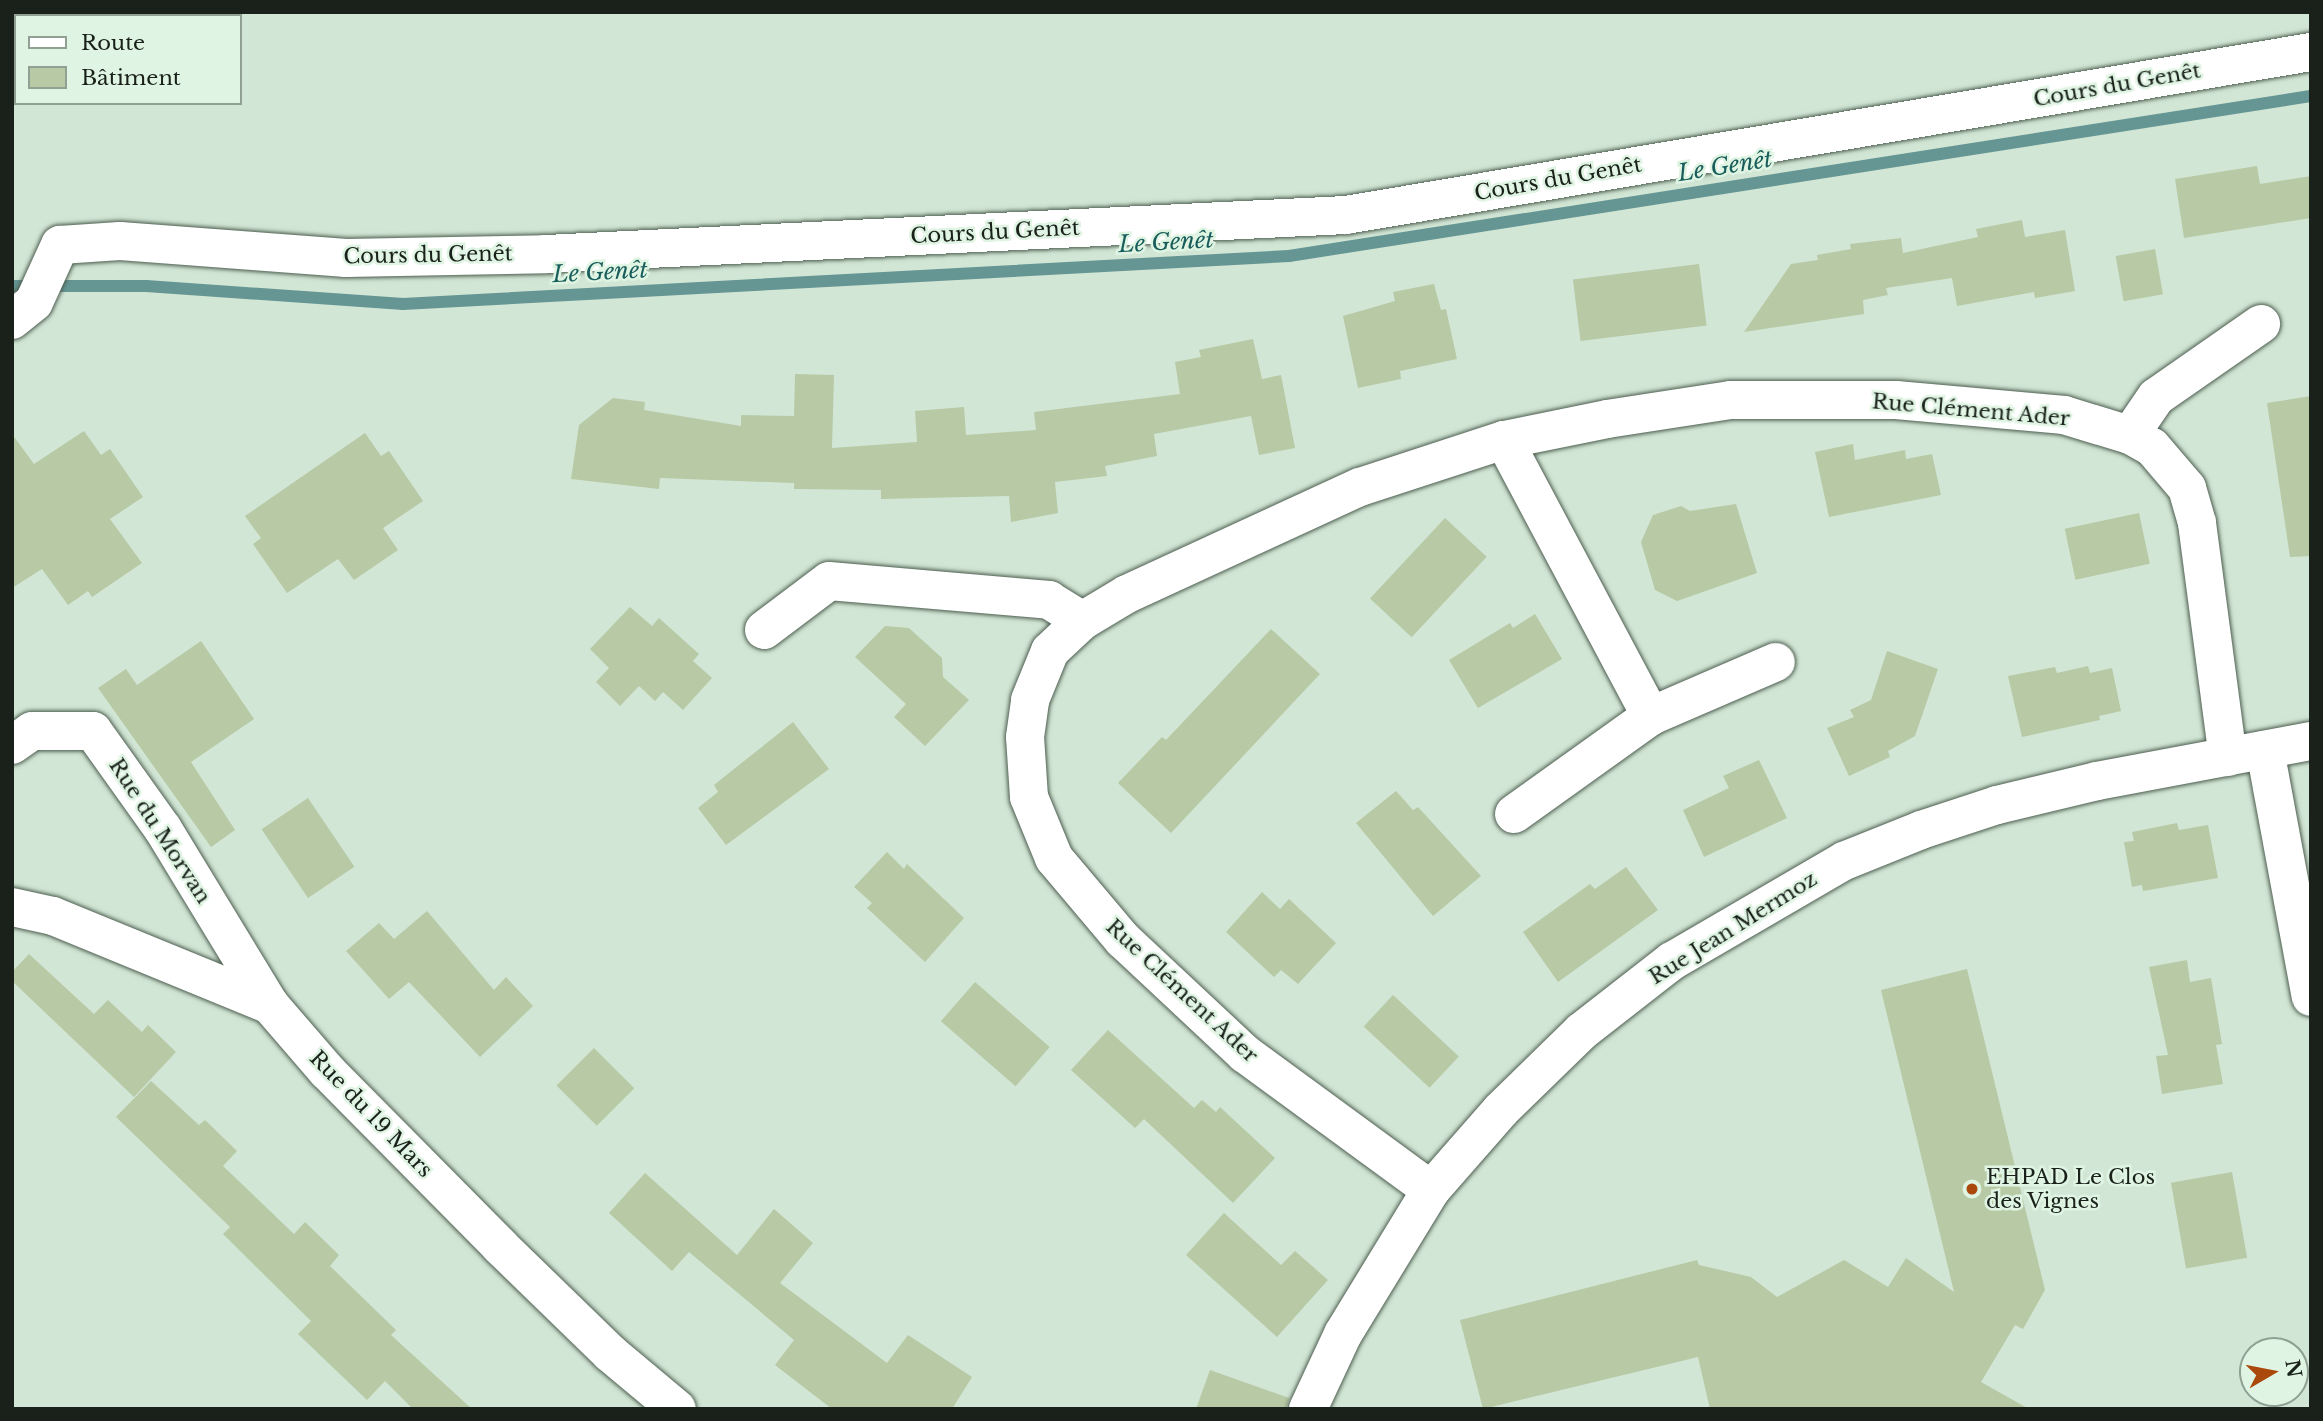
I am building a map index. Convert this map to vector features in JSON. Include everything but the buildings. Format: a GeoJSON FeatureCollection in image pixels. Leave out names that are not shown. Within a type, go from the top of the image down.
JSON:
{"type":"FeatureCollection","features":[{"type":"Feature","properties":{"kind":"street","name":"Cours du Genêt"},"geometry":{"type":"LineString","coordinates":[[23,311],[54,260],[60,245],[120,241],[346,257],[546,254],[1346,215],[2311,52]]}},
{"type":"Feature","properties":{"kind":"street"},"geometry":{"type":"LineString","coordinates":[[2130,435],[2156,397],[2261,324]]}},
{"type":"Feature","properties":{"kind":"street","name":"Rue Clément Ader"},"geometry":{"type":"LineString","coordinates":[[1431,1190],[1245,1054],[1123,940],[1054,858],[1029,797],[1025,737],[1030,700],[1050,651],[1082,621],[1126,594],[1360,487],[1504,440],[1731,400],[1896,400],[2064,415],[2130,435],[2169,464],[2190,500],[2247,753],[2311,997]]}},
{"type":"Feature","properties":{"kind":"street"},"geometry":{"type":"LineString","coordinates":[[1504,440],[1651,716]]}},
{"type":"Feature","properties":{"kind":"street"},"geometry":{"type":"LineString","coordinates":[[764,630],[829,582],[1049,600],[1082,621]]}},
{"type":"Feature","properties":{"kind":"street"},"geometry":{"type":"LineString","coordinates":[[1514,814],[1651,716],[1776,662]]}},
{"type":"Feature","properties":{"kind":"street","name":"Rue du Morvan"},"geometry":{"type":"LineString","coordinates":[[12,745],[32,730],[93,731],[163,829],[270,1005]]}},
{"type":"Feature","properties":{"kind":"street","name":"Rue Jean Mermoz"},"geometry":{"type":"LineString","coordinates":[[1308,1409],[1343,1334],[1431,1190],[1501,1110],[1582,1031],[1672,961],[1772,900],[1844,862],[1997,805],[2311,741]]}},
{"type":"Feature","properties":{"kind":"street","name":"Rue du 19 Mars"},"geometry":{"type":"LineString","coordinates":[[12,906],[53,916],[270,1005],[327,1070],[500,1246],[610,1353],[677,1409]]}},
{"type":"Feature","properties":{"kind":"waterway","name":"Le Genêt"},"geometry":{"type":"LineString","coordinates":[[12,286],[146,286],[403,304],[1289,256],[2311,96]]}},
{"type":"Feature","properties":{"kind":"place","name":"EHPAD Le Clos des Vignes"},"geometry":{"type":"Point","coordinates":[1972,1189]}}]}
